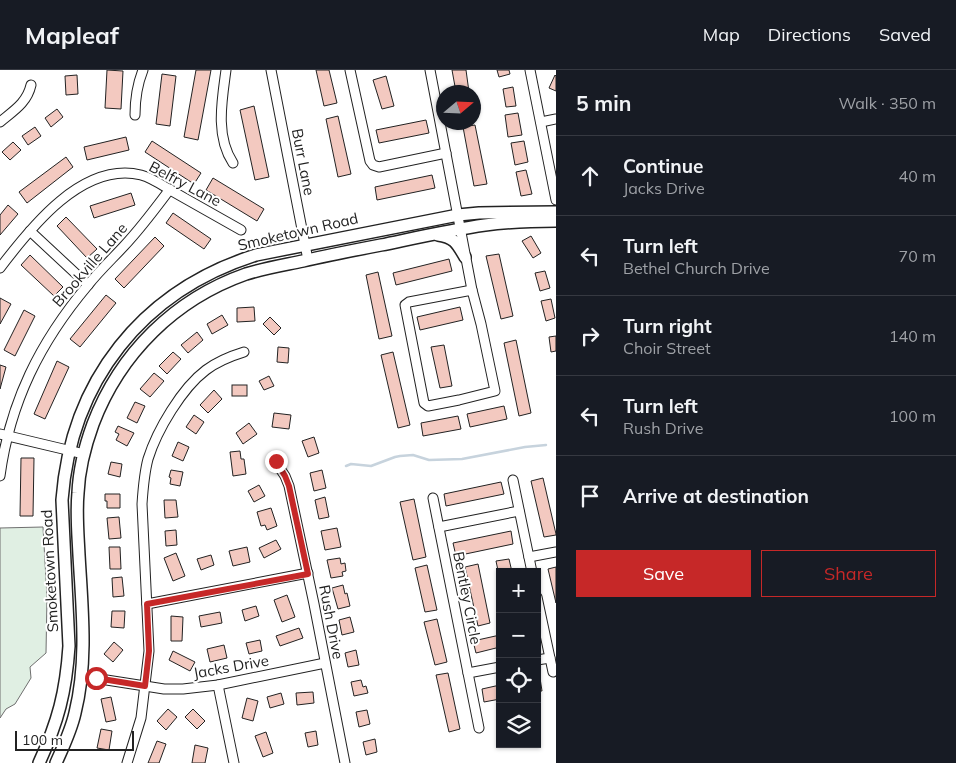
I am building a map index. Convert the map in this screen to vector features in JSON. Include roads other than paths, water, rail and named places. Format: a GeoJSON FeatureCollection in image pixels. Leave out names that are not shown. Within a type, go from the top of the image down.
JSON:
{"type":"FeatureCollection","features":[{"type":"Feature","properties":{"kind":"main road","name":"Smoketown Road"},"geometry":{"type":"LineString","coordinates":[[39,763],[58,716],[68,668],[69,646],[62,500],[69,451],[85,403],[101,373],[130,333],[161,304],[196,280],[229,264],[256,255],[458,215],[556,212]]}},
{"type":"Feature","properties":{"kind":"main road","name":"Smoketown Road"},"geometry":{"type":"LineString","coordinates":[[56,763],[74,716],[82,676],[84,636],[78,516],[79,477],[84,454],[97,414],[118,373],[140,345],[158,326],[190,301],[232,279],[264,269],[485,225],[556,221]]}},
{"type":"Feature","properties":{"kind":"main road"},"geometry":{"type":"LineString","coordinates":[[436,234],[453,239],[465,257]]}},
{"type":"Feature","properties":{"kind":"street"},"geometry":{"type":"LineString","coordinates":[[135,115],[137,88],[143,70]]}},
{"type":"Feature","properties":{"kind":"street"},"geometry":{"type":"LineString","coordinates":[[226,70],[221,129],[224,146],[233,163]]}},
{"type":"Feature","properties":{"kind":"street","name":"Burr Lane"},"geometry":{"type":"LineString","coordinates":[[271,70],[308,260]]}},
{"type":"Feature","properties":{"kind":"street"},"geometry":{"type":"LineString","coordinates":[[350,70],[365,141],[370,161],[373,164],[379,167],[446,152]]}},
{"type":"Feature","properties":{"kind":"street"},"geometry":{"type":"LineString","coordinates":[[430,70],[465,257],[495,391],[428,406],[424,403],[405,305],[409,302],[472,290]]}},
{"type":"Feature","properties":{"kind":"street"},"geometry":{"type":"LineString","coordinates":[[530,70],[556,200]]}},
{"type":"Feature","properties":{"kind":"street"},"geometry":{"type":"LineString","coordinates":[[0,122],[22,104],[27,97],[31,85]]}},
{"type":"Feature","properties":{"kind":"street"},"geometry":{"type":"LineString","coordinates":[[541,122],[556,119]]}},
{"type":"Feature","properties":{"kind":"street","name":"Belfry Lane"},"geometry":{"type":"LineString","coordinates":[[0,268],[30,231],[65,196],[93,180],[106,176],[131,174],[150,178],[241,230]]}},
{"type":"Feature","properties":{"kind":"street","name":"Brookville Lane"},"geometry":{"type":"LineString","coordinates":[[0,476],[4,435],[41,351],[54,330],[88,285],[146,221],[170,190]]}},
{"type":"Feature","properties":{"kind":"street"},"geometry":{"type":"LineString","coordinates":[[30,231],[88,285]]}},
{"type":"Feature","properties":{"kind":"street"},"geometry":{"type":"LineString","coordinates":[[127,763],[141,718],[149,651],[142,504],[143,487],[149,457],[166,420],[194,380],[218,362],[244,352]]}},
{"type":"Feature","properties":{"kind":"street"},"geometry":{"type":"LineString","coordinates":[[4,435],[84,454]]}},
{"type":"Feature","properties":{"kind":"street","name":"Rush Drive"},"geometry":{"type":"LineString","coordinates":[[276,461],[289,486],[345,763]]}},
{"type":"Feature","properties":{"kind":"street"},"geometry":{"type":"LineString","coordinates":[[513,480],[531,568]]}},
{"type":"Feature","properties":{"kind":"street","name":"Bentley Circle"},"geometry":{"type":"LineString","coordinates":[[433,498],[479,728]]}},
{"type":"Feature","properties":{"kind":"street"},"geometry":{"type":"LineString","coordinates":[[439,527],[520,512]]}},
{"type":"Feature","properties":{"kind":"street"},"geometry":{"type":"LineString","coordinates":[[529,557],[556,552]]}},
{"type":"Feature","properties":{"kind":"street"},"geometry":{"type":"LineString","coordinates":[[147,604],[308,574]]}},
{"type":"Feature","properties":{"kind":"street"},"geometry":{"type":"LineString","coordinates":[[540,613],[553,672]]}},
{"type":"Feature","properties":{"kind":"street"},"geometry":{"type":"LineString","coordinates":[[541,659],[550,658]]}},
{"type":"Feature","properties":{"kind":"street","name":"Jacks Drive"},"geometry":{"type":"LineString","coordinates":[[82,676],[145,686],[183,689],[218,685],[325,663]]}},
{"type":"Feature","properties":{"kind":"street"},"geometry":{"type":"LineString","coordinates":[[468,673],[496,668]]}},
{"type":"Feature","properties":{"kind":"street"},"geometry":{"type":"LineString","coordinates":[[218,685],[234,763]]}},
{"type":"Feature","properties":{"kind":"waterway"},"geometry":{"type":"LineString","coordinates":[[346,466],[351,464],[371,466],[395,457],[413,455],[429,460],[462,459],[546,445]]}}]}
